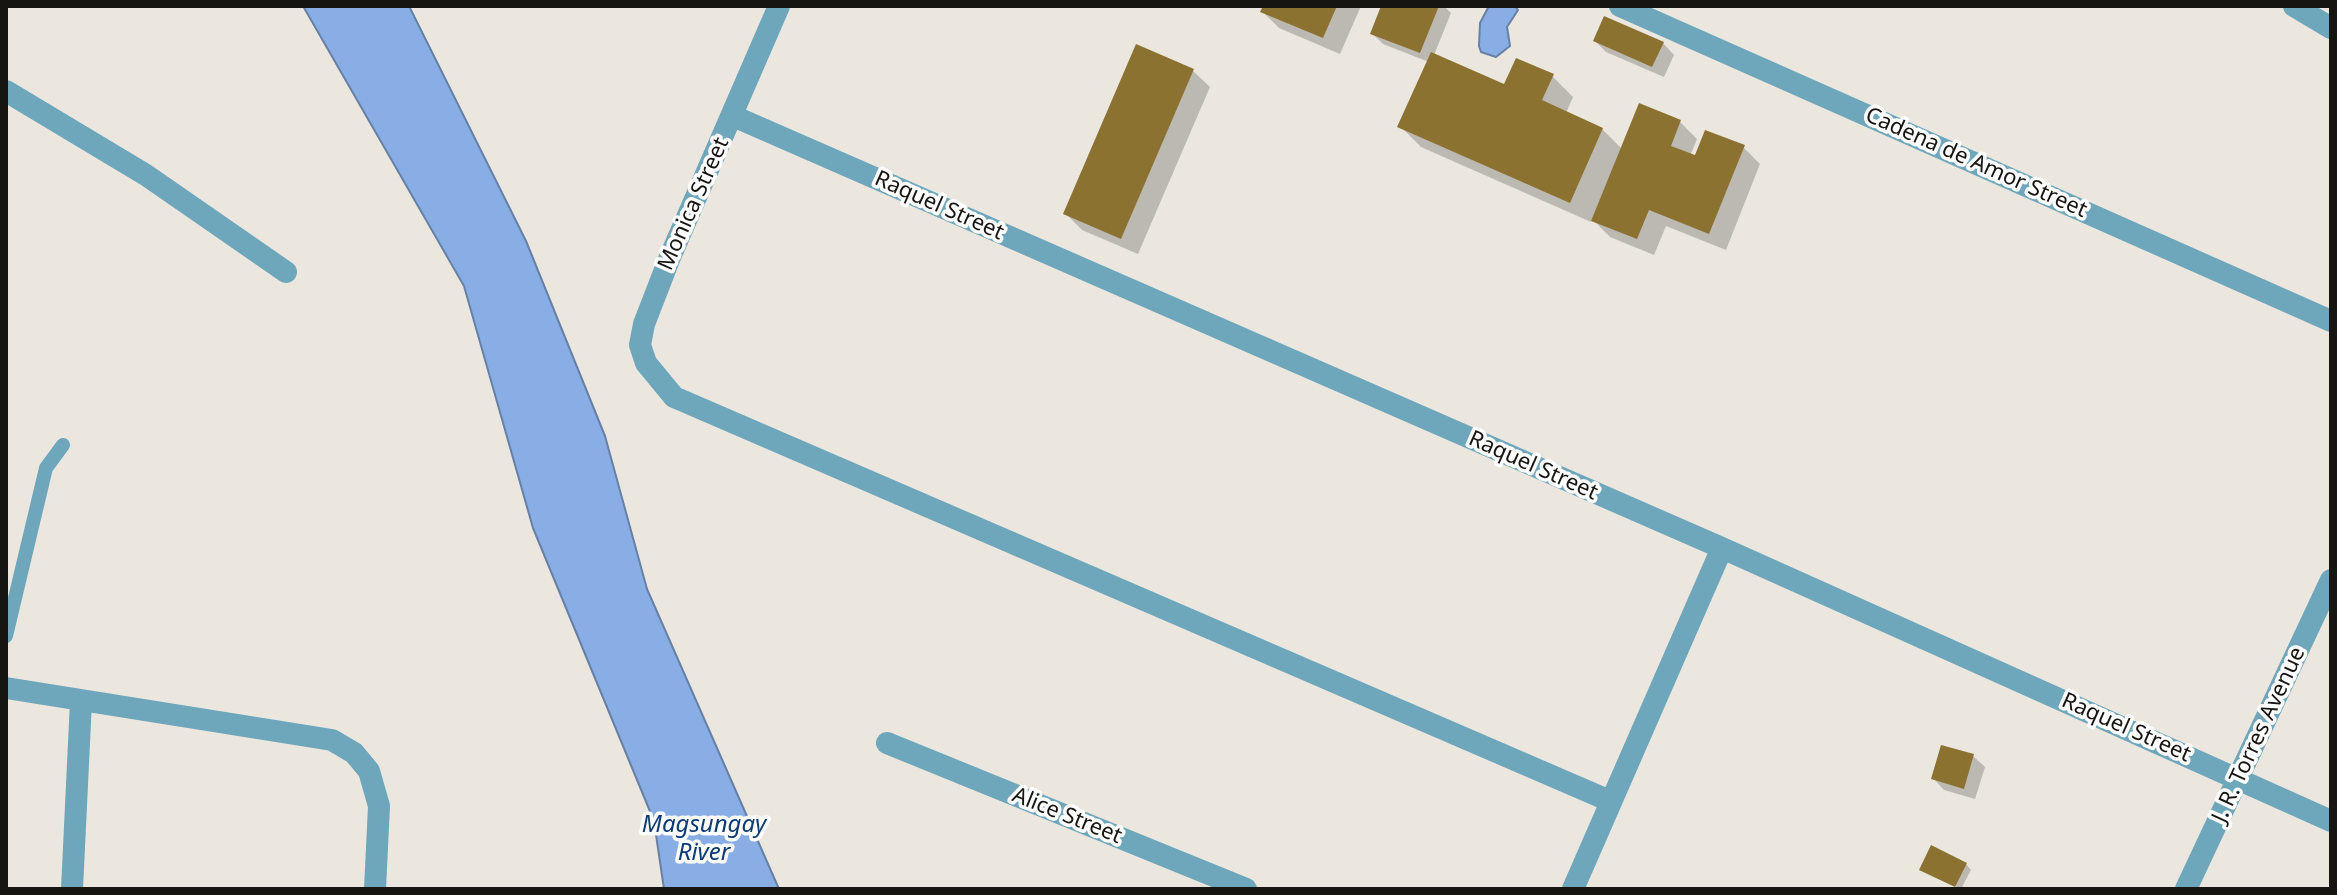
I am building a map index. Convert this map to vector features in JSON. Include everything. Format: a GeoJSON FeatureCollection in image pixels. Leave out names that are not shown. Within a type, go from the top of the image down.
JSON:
{"type":"FeatureCollection","features":[{"type":"Feature","properties":{"kind":"street","name":"Monica Street"},"geometry":{"type":"LineString","coordinates":[[779,6],[670,257],[640,345],[655,378],[674,397],[1610,801]]}},
{"type":"Feature","properties":{"kind":"street","name":"Cadena de Amor Street"},"geometry":{"type":"LineString","coordinates":[[1620,6],[2331,321]]}},
{"type":"Feature","properties":{"kind":"street"},"geometry":{"type":"LineString","coordinates":[[2294,6],[2331,28]]}},
{"type":"Feature","properties":{"kind":"street"},"geometry":{"type":"LineString","coordinates":[[6,91],[146,175],[286,272]]}},
{"type":"Feature","properties":{"kind":"street","name":"Raquel Street"},"geometry":{"type":"LineString","coordinates":[[733,116],[1722,548],[2331,821]]}},
{"type":"Feature","properties":{"kind":"street"},"geometry":{"type":"LineString","coordinates":[[1573,889],[1722,548]]}},
{"type":"Feature","properties":{"kind":"street","name":"J. R. Torres Avenue"},"geometry":{"type":"LineString","coordinates":[[2186,889],[2331,580]]}},
{"type":"Feature","properties":{"kind":"street"},"geometry":{"type":"LineString","coordinates":[[6,688],[332,740],[354,753],[369,771],[379,806],[375,889]]}},
{"type":"Feature","properties":{"kind":"street"},"geometry":{"type":"LineString","coordinates":[[72,889],[81,701]]}},
{"type":"Feature","properties":{"kind":"street","name":"Alice Street"},"geometry":{"type":"LineString","coordinates":[[887,743],[1246,889]]}},
{"type":"Feature","properties":{"kind":"lane"},"geometry":{"type":"LineString","coordinates":[[6,636],[46,468],[63,445]]}},
{"type":"Feature","properties":{"kind":"water","name":"Magsungay River"},"geometry":{"type":"Polygon","coordinates":[[[303,6],[409,6],[526,241],[605,436],[647,589],[779,889],[664,889],[654,821],[533,528],[464,286],[303,6]]]}},
{"type":"Feature","properties":{"kind":"water"},"geometry":{"type":"Polygon","coordinates":[[[1489,6],[1515,6],[1518,10],[1507,27],[1510,46],[1496,57],[1481,52],[1479,46],[1480,23],[1489,6]]]}},
{"type":"Feature","properties":{"kind":"building"},"geometry":{"type":"Polygon","coordinates":[[[1263,6],[1337,6],[1323,38],[1260,12],[1263,6]]]}},
{"type":"Feature","properties":{"kind":"building"},"geometry":{"type":"Polygon","coordinates":[[[1381,6],[1439,6],[1420,53],[1370,34],[1381,6]]]}},
{"type":"Feature","properties":{"kind":"building"},"geometry":{"type":"Polygon","coordinates":[[[1604,16],[1664,42],[1652,67],[1593,41],[1604,16]]]}},
{"type":"Feature","properties":{"kind":"building"},"geometry":{"type":"Polygon","coordinates":[[[1136,44],[1194,69],[1121,239],[1063,214],[1136,44]]]}},
{"type":"Feature","properties":{"kind":"building"},"geometry":{"type":"Polygon","coordinates":[[[1431,52],[1504,84],[1516,58],[1554,74],[1542,100],[1603,128],[1570,203],[1397,127],[1431,52]]]}},
{"type":"Feature","properties":{"kind":"building"},"geometry":{"type":"Polygon","coordinates":[[[1639,103],[1681,120],[1671,146],[1695,155],[1705,130],[1745,145],[1709,234],[1649,210],[1637,239],[1591,221],[1639,103]]]}},
{"type":"Feature","properties":{"kind":"building"},"geometry":{"type":"Polygon","coordinates":[[[1941,745],[1974,754],[1964,789],[1931,779],[1941,745]]]}},
{"type":"Feature","properties":{"kind":"building"},"geometry":{"type":"Polygon","coordinates":[[[1931,845],[1967,863],[1955,887],[1919,870],[1931,845]]]}}]}
